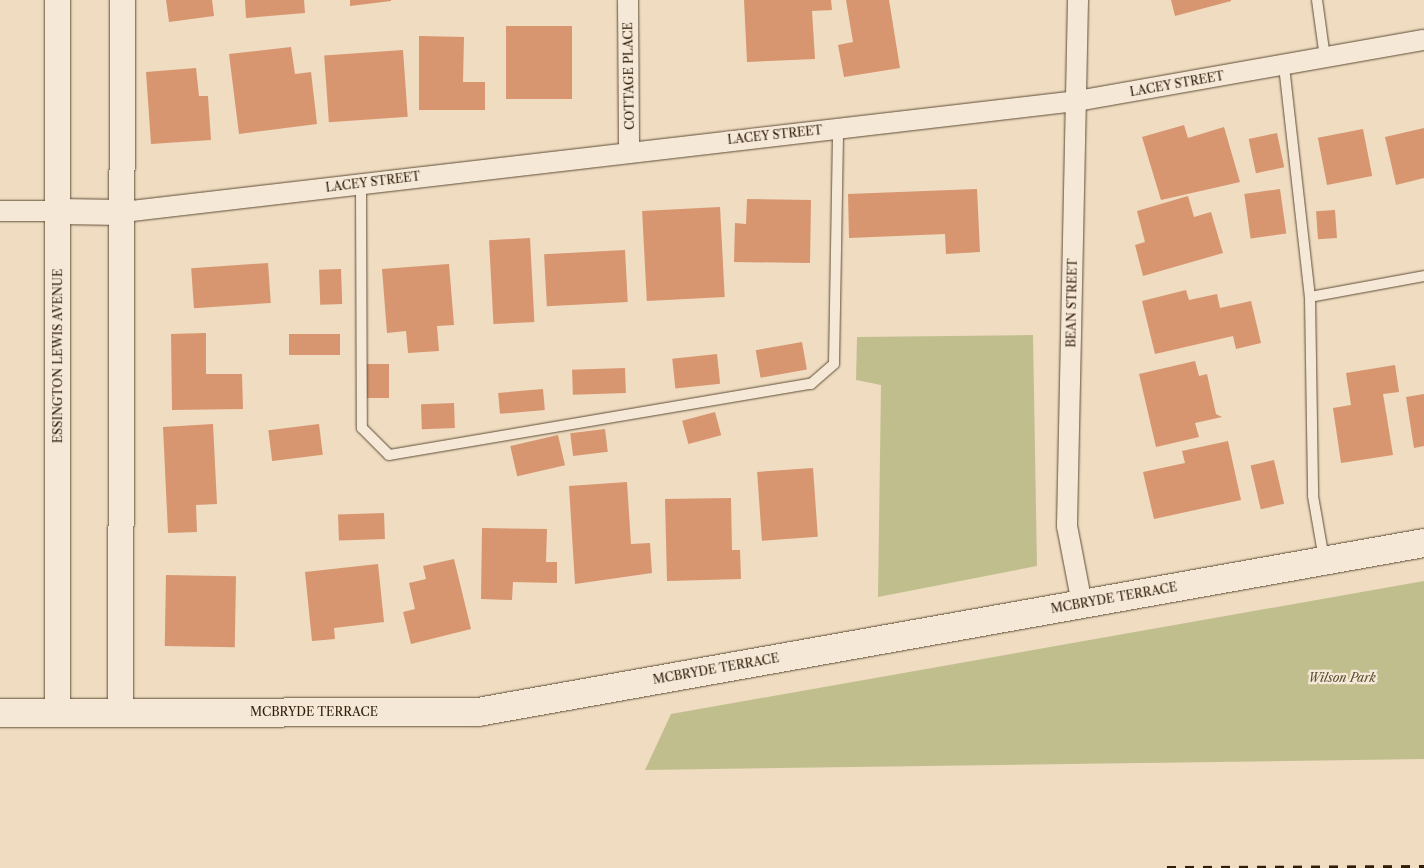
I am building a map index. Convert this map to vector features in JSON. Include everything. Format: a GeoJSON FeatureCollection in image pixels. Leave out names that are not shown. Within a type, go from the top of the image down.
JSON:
{"type":"FeatureCollection","features":[{"type":"Feature","properties":{"kind":"main road","name":"MCBRYDE TERRACE"},"geometry":{"type":"LineString","coordinates":[[0,713],[478,712],[1424,542]]}},
{"type":"Feature","properties":{"kind":"street","name":"ESSINGTON LEWIS AVENUE"},"geometry":{"type":"LineString","coordinates":[[57,0],[59,211],[57,713]]}},
{"type":"Feature","properties":{"kind":"street"},"geometry":{"type":"LineString","coordinates":[[120,712],[123,212],[122,0]]}},
{"type":"Feature","properties":{"kind":"street","name":"COTTAGE PLACE"},"geometry":{"type":"LineString","coordinates":[[628,0],[629,152]]}},
{"type":"Feature","properties":{"kind":"street","name":"BEAN STREET"},"geometry":{"type":"LineString","coordinates":[[1078,0],[1067,526],[1082,604]]}},
{"type":"Feature","properties":{"kind":"street","name":"LACEY STREET"},"geometry":{"type":"LineString","coordinates":[[123,212],[1077,101],[1424,40]]}},
{"type":"Feature","properties":{"kind":"street"},"geometry":{"type":"LineString","coordinates":[[0,211],[123,212]]}},
{"type":"Feature","properties":{"kind":"lane"},"geometry":{"type":"LineString","coordinates":[[1317,0],[1325,58]]}},
{"type":"Feature","properties":{"kind":"lane"},"geometry":{"type":"LineString","coordinates":[[1284,66],[1310,297],[1313,496],[1324,560]]}},
{"type":"Feature","properties":{"kind":"lane"},"geometry":{"type":"LineString","coordinates":[[361,183],[362,428],[389,455],[811,384],[834,364],[838,128]]}},
{"type":"Feature","properties":{"kind":"lane"},"geometry":{"type":"LineString","coordinates":[[1310,297],[1424,276]]}},
{"type":"Feature","properties":{"kind":"green space"},"geometry":{"type":"Polygon","coordinates":[[[1033,335],[1037,566],[878,597],[881,385],[856,380],[857,337],[1033,335]]]}},
{"type":"Feature","properties":{"kind":"green space","name":"Wilson Park"},"geometry":{"type":"Polygon","coordinates":[[[1424,581],[1424,759],[645,770],[671,714],[1424,581]]]}},
{"type":"Feature","properties":{"kind":"building"},"geometry":{"type":"Polygon","coordinates":[[[166,0],[212,0],[214,16],[169,22],[166,0]]]}},
{"type":"Feature","properties":{"kind":"building"},"geometry":{"type":"Polygon","coordinates":[[[245,0],[304,0],[305,13],[246,18],[245,0]]]}},
{"type":"Feature","properties":{"kind":"building"},"geometry":{"type":"Polygon","coordinates":[[[350,0],[391,0],[391,1],[350,6],[350,0]]]}},
{"type":"Feature","properties":{"kind":"building"},"geometry":{"type":"Polygon","coordinates":[[[744,0],[831,0],[832,10],[812,11],[815,59],[747,62],[744,0]]]}},
{"type":"Feature","properties":{"kind":"building"},"geometry":{"type":"Polygon","coordinates":[[[846,0],[889,0],[900,68],[844,77],[838,45],[853,42],[846,0]]]}},
{"type":"Feature","properties":{"kind":"building"},"geometry":{"type":"Polygon","coordinates":[[[1171,0],[1231,0],[1231,1],[1175,16],[1171,0]]]}},
{"type":"Feature","properties":{"kind":"building"},"geometry":{"type":"Polygon","coordinates":[[[506,26],[572,26],[572,99],[506,99],[506,26]]]}},
{"type":"Feature","properties":{"kind":"building"},"geometry":{"type":"Polygon","coordinates":[[[419,36],[464,37],[463,82],[485,82],[485,110],[419,110],[419,36]]]}},
{"type":"Feature","properties":{"kind":"building"},"geometry":{"type":"Polygon","coordinates":[[[291,47],[295,74],[311,72],[317,124],[239,134],[229,54],[291,47]]]}},
{"type":"Feature","properties":{"kind":"building"},"geometry":{"type":"Polygon","coordinates":[[[403,50],[408,117],[329,122],[324,56],[403,50]]]}},
{"type":"Feature","properties":{"kind":"building"},"geometry":{"type":"Polygon","coordinates":[[[196,68],[199,96],[208,96],[211,140],[151,144],[146,72],[196,68]]]}},
{"type":"Feature","properties":{"kind":"building"},"geometry":{"type":"Polygon","coordinates":[[[1184,125],[1188,138],[1224,127],[1240,182],[1161,200],[1142,137],[1184,125]]]}},
{"type":"Feature","properties":{"kind":"building"},"geometry":{"type":"Polygon","coordinates":[[[1424,128],[1424,178],[1396,185],[1385,137],[1424,128]]]}},
{"type":"Feature","properties":{"kind":"building"},"geometry":{"type":"Polygon","coordinates":[[[1363,129],[1372,176],[1327,185],[1318,138],[1363,129]]]}},
{"type":"Feature","properties":{"kind":"building"},"geometry":{"type":"Polygon","coordinates":[[[1277,133],[1284,167],[1256,173],[1249,139],[1277,133]]]}},
{"type":"Feature","properties":{"kind":"building"},"geometry":{"type":"Polygon","coordinates":[[[977,189],[980,252],[946,254],[945,234],[849,238],[848,194],[977,189]]]}},
{"type":"Feature","properties":{"kind":"building"},"geometry":{"type":"Polygon","coordinates":[[[1280,189],[1286,234],[1251,239],[1244,194],[1280,189]]]}},
{"type":"Feature","properties":{"kind":"building"},"geometry":{"type":"Polygon","coordinates":[[[1188,196],[1194,217],[1211,212],[1223,253],[1143,276],[1135,245],[1145,242],[1137,211],[1188,196]]]}},
{"type":"Feature","properties":{"kind":"building"},"geometry":{"type":"Polygon","coordinates":[[[747,199],[811,200],[810,263],[734,262],[735,223],[746,224],[747,199]]]}},
{"type":"Feature","properties":{"kind":"building"},"geometry":{"type":"Polygon","coordinates":[[[720,207],[725,297],[647,301],[642,211],[720,207]]]}},
{"type":"Feature","properties":{"kind":"building"},"geometry":{"type":"Polygon","coordinates":[[[1335,210],[1337,238],[1318,239],[1316,211],[1335,210]]]}},
{"type":"Feature","properties":{"kind":"building"},"geometry":{"type":"Polygon","coordinates":[[[530,238],[534,322],[493,324],[489,240],[530,238]]]}},
{"type":"Feature","properties":{"kind":"building"},"geometry":{"type":"Polygon","coordinates":[[[625,250],[628,302],[547,306],[544,254],[625,250]]]}},
{"type":"Feature","properties":{"kind":"building"},"geometry":{"type":"Polygon","coordinates":[[[268,263],[271,303],[194,308],[191,268],[268,263]]]}},
{"type":"Feature","properties":{"kind":"building"},"geometry":{"type":"Polygon","coordinates":[[[449,264],[454,325],[437,326],[439,351],[408,353],[406,331],[387,333],[382,269],[449,264]]]}},
{"type":"Feature","properties":{"kind":"building"},"geometry":{"type":"Polygon","coordinates":[[[341,269],[342,304],[320,305],[319,270],[341,269]]]}},
{"type":"Feature","properties":{"kind":"building"},"geometry":{"type":"Polygon","coordinates":[[[1186,290],[1189,300],[1217,294],[1220,308],[1251,301],[1261,343],[1236,349],[1233,336],[1155,354],[1142,301],[1186,290]]]}},
{"type":"Feature","properties":{"kind":"building"},"geometry":{"type":"Polygon","coordinates":[[[206,333],[206,374],[242,374],[243,409],[172,410],[171,334],[206,333]]]}},
{"type":"Feature","properties":{"kind":"building"},"geometry":{"type":"Polygon","coordinates":[[[289,334],[340,334],[340,355],[289,355],[289,334]]]}},
{"type":"Feature","properties":{"kind":"building"},"geometry":{"type":"Polygon","coordinates":[[[802,342],[807,370],[761,378],[756,350],[802,342]]]}},
{"type":"Feature","properties":{"kind":"building"},"geometry":{"type":"Polygon","coordinates":[[[717,354],[720,384],[675,389],[672,359],[717,354]]]}},
{"type":"Feature","properties":{"kind":"building"},"geometry":{"type":"Polygon","coordinates":[[[1195,361],[1199,376],[1207,374],[1216,414],[1222,417],[1195,423],[1199,437],[1156,447],[1139,374],[1195,361]]]}},
{"type":"Feature","properties":{"kind":"building"},"geometry":{"type":"Polygon","coordinates":[[[366,364],[389,364],[389,398],[366,398],[366,364]]]}},
{"type":"Feature","properties":{"kind":"building"},"geometry":{"type":"Polygon","coordinates":[[[1395,365],[1399,392],[1383,394],[1393,455],[1341,463],[1333,408],[1351,405],[1346,373],[1395,365]]]}},
{"type":"Feature","properties":{"kind":"building"},"geometry":{"type":"Polygon","coordinates":[[[625,368],[626,393],[573,395],[572,370],[625,368]]]}},
{"type":"Feature","properties":{"kind":"building"},"geometry":{"type":"Polygon","coordinates":[[[543,389],[545,410],[500,414],[498,393],[543,389]]]}},
{"type":"Feature","properties":{"kind":"building"},"geometry":{"type":"Polygon","coordinates":[[[1424,394],[1424,446],[1414,448],[1406,397],[1424,394]]]}},
{"type":"Feature","properties":{"kind":"building"},"geometry":{"type":"Polygon","coordinates":[[[454,403],[455,428],[422,429],[421,404],[454,403]]]}},
{"type":"Feature","properties":{"kind":"building"},"geometry":{"type":"Polygon","coordinates":[[[715,412],[721,435],[688,444],[682,421],[715,412]]]}},
{"type":"Feature","properties":{"kind":"building"},"geometry":{"type":"Polygon","coordinates":[[[213,424],[217,504],[196,505],[197,532],[168,533],[163,427],[213,424]]]}},
{"type":"Feature","properties":{"kind":"building"},"geometry":{"type":"Polygon","coordinates":[[[319,424],[323,455],[272,461],[268,430],[319,424]]]}},
{"type":"Feature","properties":{"kind":"building"},"geometry":{"type":"Polygon","coordinates":[[[605,429],[608,452],[573,456],[570,433],[605,429]]]}},
{"type":"Feature","properties":{"kind":"building"},"geometry":{"type":"Polygon","coordinates":[[[558,435],[565,465],[517,476],[510,446],[558,435]]]}},
{"type":"Feature","properties":{"kind":"building"},"geometry":{"type":"Polygon","coordinates":[[[1228,441],[1241,500],[1154,519],[1143,472],[1185,463],[1182,451],[1228,441]]]}},
{"type":"Feature","properties":{"kind":"building"},"geometry":{"type":"Polygon","coordinates":[[[1274,460],[1284,504],[1261,509],[1251,465],[1274,460]]]}},
{"type":"Feature","properties":{"kind":"building"},"geometry":{"type":"Polygon","coordinates":[[[813,468],[818,537],[762,541],[757,472],[813,468]]]}},
{"type":"Feature","properties":{"kind":"building"},"geometry":{"type":"Polygon","coordinates":[[[627,482],[631,544],[650,543],[652,573],[575,584],[569,486],[627,482]]]}},
{"type":"Feature","properties":{"kind":"building"},"geometry":{"type":"Polygon","coordinates":[[[731,498],[732,550],[740,550],[741,579],[667,581],[665,499],[731,498]]]}},
{"type":"Feature","properties":{"kind":"building"},"geometry":{"type":"Polygon","coordinates":[[[384,513],[385,539],[339,541],[338,515],[384,513]]]}},
{"type":"Feature","properties":{"kind":"building"},"geometry":{"type":"Polygon","coordinates":[[[482,528],[547,529],[546,562],[557,562],[557,583],[513,582],[512,600],[481,599],[482,528]]]}},
{"type":"Feature","properties":{"kind":"building"},"geometry":{"type":"Polygon","coordinates":[[[454,559],[471,629],[411,644],[403,612],[415,609],[409,583],[426,579],[423,566],[454,559]]]}},
{"type":"Feature","properties":{"kind":"building"},"geometry":{"type":"Polygon","coordinates":[[[378,564],[384,622],[334,628],[335,639],[312,641],[305,572],[378,564]]]}},
{"type":"Feature","properties":{"kind":"building"},"geometry":{"type":"Polygon","coordinates":[[[166,575],[236,576],[235,647],[165,646],[166,575]]]}},
{"type":"Feature","properties":{"kind":"railway"},"geometry":{"type":"LineString","coordinates":[[1167,868],[1424,867]]}}]}
